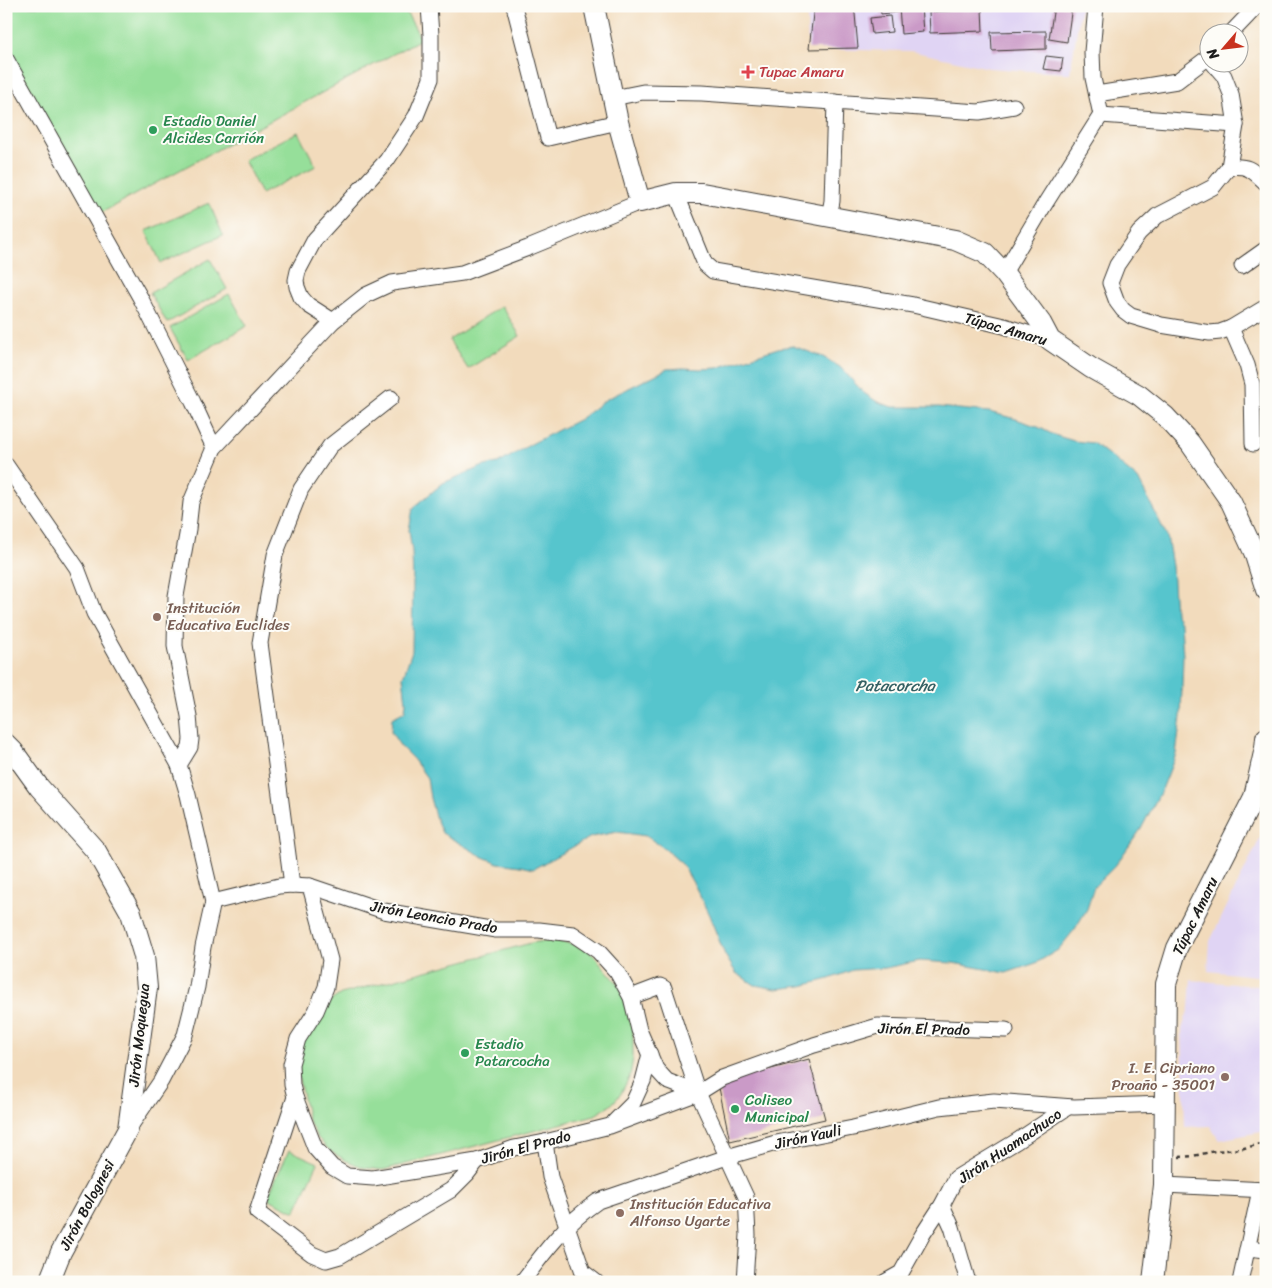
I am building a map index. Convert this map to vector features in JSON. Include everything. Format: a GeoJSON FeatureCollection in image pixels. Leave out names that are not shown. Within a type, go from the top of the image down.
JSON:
{"type":"FeatureCollection","features":[{"type":"Feature","properties":{"kind":"street"},"geometry":{"type":"LineString","coordinates":[[333,321],[308,305],[301,297],[296,280],[298,271],[315,239],[388,160],[416,116],[431,79],[429,6]]}},
{"type":"Feature","properties":{"kind":"street"},"geometry":{"type":"LineString","coordinates":[[514,6],[548,138],[618,122]]}},
{"type":"Feature","properties":{"kind":"street"},"geometry":{"type":"LineString","coordinates":[[594,6],[618,122],[640,202]]}},
{"type":"Feature","properties":{"kind":"street"},"geometry":{"type":"LineString","coordinates":[[1004,273],[1043,206],[1101,115],[1093,78],[1092,52],[1096,6]]}},
{"type":"Feature","properties":{"kind":"street"},"geometry":{"type":"LineString","coordinates":[[1242,22],[1257,6]]}},
{"type":"Feature","properties":{"kind":"street"},"geometry":{"type":"LineString","coordinates":[[7,62],[140,297],[214,448]]}},
{"type":"Feature","properties":{"kind":"street"},"geometry":{"type":"LineString","coordinates":[[1097,94],[1177,81],[1200,66]]}},
{"type":"Feature","properties":{"kind":"street"},"geometry":{"type":"LineString","coordinates":[[1221,72],[1231,94],[1236,125],[1229,167],[1213,187],[1157,216],[1139,233],[1117,265],[1110,283],[1117,302],[1131,316],[1161,325],[1210,333],[1231,328],[1266,307]]}},
{"type":"Feature","properties":{"kind":"street"},"geometry":{"type":"LineString","coordinates":[[613,98],[643,92],[702,93],[979,112],[1014,106]]}},
{"type":"Feature","properties":{"kind":"street"},"geometry":{"type":"LineString","coordinates":[[830,217],[835,102]]}},
{"type":"Feature","properties":{"kind":"street"},"geometry":{"type":"LineString","coordinates":[[1101,115],[1236,125]]}},
{"type":"Feature","properties":{"kind":"street"},"geometry":{"type":"LineString","coordinates":[[1229,167],[1241,166],[1253,171],[1266,183]]}},
{"type":"Feature","properties":{"kind":"street"},"geometry":{"type":"LineString","coordinates":[[179,765],[190,747],[191,739],[189,716],[175,646],[176,596],[191,502],[214,448],[333,321],[366,295],[392,283],[462,273],[640,202],[676,193],[702,193],[955,240],[985,253],[1004,273],[1041,323],[1050,340]]}},
{"type":"Feature","properties":{"kind":"street","name":"Túpac Amaru"},"geometry":{"type":"LineString","coordinates":[[676,193],[705,264],[713,271],[913,304],[1004,326],[1050,340],[1091,368],[1139,395],[1165,416],[1190,443],[1231,502],[1254,552],[1266,590]]}},
{"type":"Feature","properties":{"kind":"street"},"geometry":{"type":"LineString","coordinates":[[1242,266],[1266,249]]}},
{"type":"Feature","properties":{"kind":"street"},"geometry":{"type":"LineString","coordinates":[[1231,328],[1247,366],[1252,384],[1253,444]]}},
{"type":"Feature","properties":{"kind":"street"},"geometry":{"type":"LineString","coordinates":[[292,885],[260,643],[275,555],[300,488],[330,446],[391,398]]}},
{"type":"Feature","properties":{"kind":"street"},"geometry":{"type":"LineString","coordinates":[[6,465],[77,568],[94,613],[179,765],[188,794],[213,902],[203,947],[197,987],[185,1035],[161,1082],[128,1129]]}},
{"type":"Feature","properties":{"kind":"street","name":"Túpac Amaru"},"geometry":{"type":"LineString","coordinates":[[1153,1282],[1164,1185],[1166,984],[1177,948],[1254,797],[1266,738]]}},
{"type":"Feature","properties":{"kind":"street","name":"Jirón Moquegua"},"geometry":{"type":"LineString","coordinates":[[6,744],[39,787],[96,851],[131,913],[144,956],[147,988],[128,1129]]}},
{"type":"Feature","properties":{"kind":"street","name":"Jirón Leoncio Prado"},"geometry":{"type":"LineString","coordinates":[[213,902],[279,886],[310,886],[384,911],[496,930],[539,930],[573,934],[598,951],[617,972],[631,997],[639,1030],[656,1069],[667,1081],[698,1093]]}},
{"type":"Feature","properties":{"kind":"street","name":"Jirón El Prado"},"geometry":{"type":"LineString","coordinates":[[310,886],[330,960],[326,987],[316,1011],[298,1039],[292,1064],[292,1085],[315,1148],[332,1167],[347,1176],[373,1178],[477,1160],[514,1148],[610,1126],[698,1093],[722,1078],[814,1045],[878,1026],[1006,1030]]}},
{"type":"Feature","properties":{"kind":"street"},"geometry":{"type":"LineString","coordinates":[[631,997],[660,986],[664,988],[698,1093],[746,1196],[748,1235],[745,1282]]}},
{"type":"Feature","properties":{"kind":"street"},"geometry":{"type":"LineString","coordinates":[[610,1126],[633,1103],[643,1081],[650,1054]]}},
{"type":"Feature","properties":{"kind":"street"},"geometry":{"type":"LineString","coordinates":[[295,1097],[258,1212],[312,1254],[326,1260],[340,1256],[450,1190],[467,1174],[477,1160]]}},
{"type":"Feature","properties":{"kind":"street","name":"Jirón Yauli"},"geometry":{"type":"LineString","coordinates":[[522,1282],[540,1256],[583,1211],[598,1201],[727,1157],[776,1143],[853,1128],[939,1106],[994,1100],[1068,1106],[1165,1104]]}},
{"type":"Feature","properties":{"kind":"street","name":"Jirón Huamachuco"},"geometry":{"type":"LineString","coordinates":[[885,1282],[901,1273],[956,1178],[1068,1106]]}},
{"type":"Feature","properties":{"kind":"street","name":"Jirón Bolognesi"},"geometry":{"type":"LineString","coordinates":[[49,1282],[61,1252],[128,1129]]}},
{"type":"Feature","properties":{"kind":"street"},"geometry":{"type":"LineString","coordinates":[[545,1142],[550,1177],[583,1272],[596,1282]]}},
{"type":"Feature","properties":{"kind":"street"},"geometry":{"type":"LineString","coordinates":[[1164,1185],[1263,1190],[1240,1282]]}},
{"type":"Feature","properties":{"kind":"street"},"geometry":{"type":"LineString","coordinates":[[942,1205],[952,1227],[968,1282]]}},
{"type":"Feature","properties":{"kind":"street"},"geometry":{"type":"LineString","coordinates":[[1248,1248],[1266,1250]]}},
{"type":"Feature","properties":{"kind":"path"},"geometry":{"type":"LineString","coordinates":[[1164,1157],[1192,1156],[1266,1144]]}},
{"type":"Feature","properties":{"kind":"shaded area"},"geometry":{"type":"Polygon","coordinates":[[[807,6],[1081,6],[1070,73],[1063,73],[989,68],[911,51],[808,49],[807,6]]]}},
{"type":"Feature","properties":{"kind":"shaded area"},"geometry":{"type":"Polygon","coordinates":[[[1266,826],[1266,977],[1208,971],[1210,941],[1266,826]]]}},
{"type":"Feature","properties":{"kind":"shaded area","name":"I. E. Cipriano Proaño - 35001"},"geometry":{"type":"Polygon","coordinates":[[[1191,980],[1266,987],[1266,1131],[1219,1140],[1210,1126],[1185,1127],[1182,1029],[1189,1008],[1191,980]]]}},
{"type":"Feature","properties":{"kind":"green space","name":"Estadio Daniel Alcides Carrión"},"geometry":{"type":"Polygon","coordinates":[[[6,6],[403,6],[421,39],[99,214],[6,46],[6,6]]]}},
{"type":"Feature","properties":{"kind":"green space"},"geometry":{"type":"Polygon","coordinates":[[[298,132],[316,166],[261,194],[244,160],[298,132]]]}},
{"type":"Feature","properties":{"kind":"green space"},"geometry":{"type":"Polygon","coordinates":[[[209,203],[223,235],[161,263],[146,231],[209,203]]]}},
{"type":"Feature","properties":{"kind":"green space"},"geometry":{"type":"Polygon","coordinates":[[[210,259],[227,289],[167,323],[150,293],[210,259]]]}},
{"type":"Feature","properties":{"kind":"green space"},"geometry":{"type":"Polygon","coordinates":[[[229,294],[247,326],[188,360],[170,328],[229,294]]]}},
{"type":"Feature","properties":{"kind":"green space"},"geometry":{"type":"Polygon","coordinates":[[[502,306],[520,336],[468,369],[449,340],[502,306]]]}},
{"type":"Feature","properties":{"kind":"green space","name":"Estadio Patarcocha"},"geometry":{"type":"Polygon","coordinates":[[[551,940],[572,944],[590,951],[620,986],[633,1031],[633,1058],[630,1076],[620,1095],[611,1105],[595,1115],[383,1170],[365,1168],[347,1161],[330,1151],[317,1137],[308,1120],[296,1066],[298,1049],[326,1004],[341,994],[531,943],[551,940]]]}},
{"type":"Feature","properties":{"kind":"green space"},"geometry":{"type":"Polygon","coordinates":[[[289,1150],[318,1163],[295,1212],[267,1198],[289,1150]]]}},
{"type":"Feature","properties":{"kind":"water","name":"Patacorcha"},"geometry":{"type":"Polygon","coordinates":[[[793,346],[823,357],[840,367],[864,393],[876,401],[892,407],[939,407],[989,412],[1016,419],[1074,441],[1093,443],[1138,479],[1167,536],[1172,566],[1175,613],[1181,624],[1183,656],[1181,717],[1176,754],[1163,787],[1141,829],[1115,866],[1094,887],[1087,909],[1075,929],[1058,950],[1036,963],[1006,973],[953,963],[919,961],[885,968],[853,970],[802,986],[776,989],[755,985],[736,973],[725,955],[696,888],[682,864],[664,848],[646,836],[617,832],[591,837],[533,869],[498,863],[483,857],[442,833],[430,798],[427,778],[391,732],[392,718],[405,711],[406,702],[403,677],[412,651],[413,583],[409,530],[413,508],[443,483],[481,467],[501,462],[580,419],[605,400],[667,369],[717,368],[778,348],[793,346]]]}},
{"type":"Feature","properties":{"kind":"building"},"geometry":{"type":"Polygon","coordinates":[[[818,6],[851,6],[855,14],[858,48],[809,49],[813,14],[818,6]]]}},
{"type":"Feature","properties":{"kind":"building"},"geometry":{"type":"Polygon","coordinates":[[[880,6],[898,6],[899,12],[881,14],[880,6]]]}},
{"type":"Feature","properties":{"kind":"building"},"geometry":{"type":"Polygon","coordinates":[[[899,6],[921,6],[923,32],[901,34],[899,6]]]}},
{"type":"Feature","properties":{"kind":"building"},"geometry":{"type":"Polygon","coordinates":[[[1054,6],[1072,6],[1067,42],[1049,39],[1054,6]]]}},
{"type":"Feature","properties":{"kind":"building"},"geometry":{"type":"Polygon","coordinates":[[[982,9],[983,31],[930,33],[929,12],[982,9]]]}},
{"type":"Feature","properties":{"kind":"building"},"geometry":{"type":"Polygon","coordinates":[[[890,16],[892,32],[872,34],[870,18],[890,16]]]}},
{"type":"Feature","properties":{"kind":"building"},"geometry":{"type":"Polygon","coordinates":[[[1046,31],[1046,49],[992,51],[991,32],[1046,31]]]}},
{"type":"Feature","properties":{"kind":"building"},"geometry":{"type":"Polygon","coordinates":[[[1046,56],[1063,58],[1061,71],[1043,69],[1046,56]]]}},
{"type":"Feature","properties":{"kind":"building","name":"Coliseo Municipal"},"geometry":{"type":"Polygon","coordinates":[[[809,1059],[825,1119],[730,1141],[718,1083],[809,1059]]]}},
{"type":"Feature","properties":{"kind":"place","name":"Tupac Amaru"},"geometry":{"type":"Point","coordinates":[748,72]}},
{"type":"Feature","properties":{"kind":"place","name":"Estadio Daniel Alcides Carrión"},"geometry":{"type":"Point","coordinates":[153,130]}},
{"type":"Feature","properties":{"kind":"place","name":"Institución Educativa Euclides"},"geometry":{"type":"Point","coordinates":[157,617]}},
{"type":"Feature","properties":{"kind":"place","name":"Estadio Patarcocha"},"geometry":{"type":"Point","coordinates":[465,1053]}},
{"type":"Feature","properties":{"kind":"place","name":"I. E. Cipriano Proaño - 35001"},"geometry":{"type":"Point","coordinates":[1225,1077]}},
{"type":"Feature","properties":{"kind":"place","name":"Coliseo Municipal"},"geometry":{"type":"Point","coordinates":[735,1109]}},
{"type":"Feature","properties":{"kind":"place","name":"Institución Educativa Alfonso Ugarte"},"geometry":{"type":"Point","coordinates":[620,1213]}}]}
